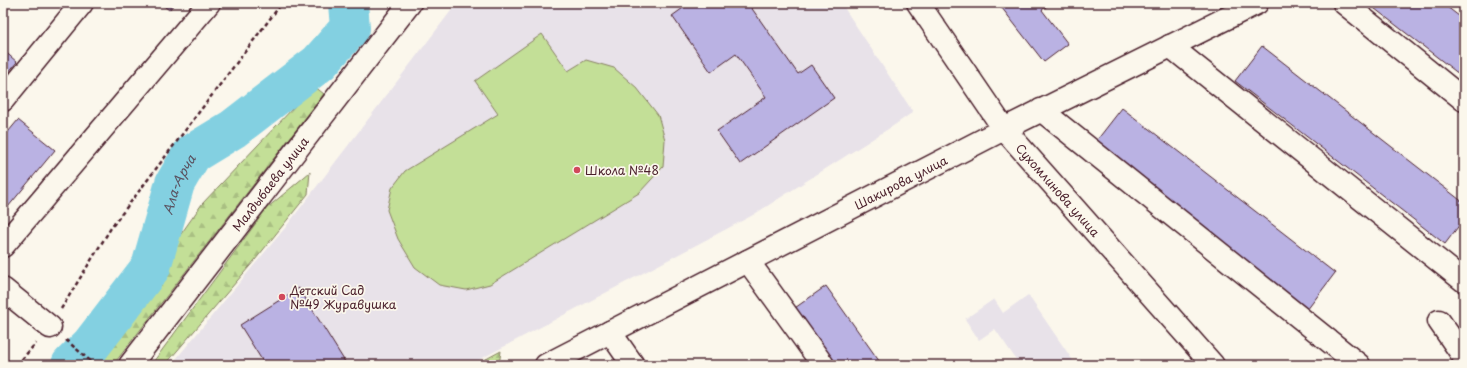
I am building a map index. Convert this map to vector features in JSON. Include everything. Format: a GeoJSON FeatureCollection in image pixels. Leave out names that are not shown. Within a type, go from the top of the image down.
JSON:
{"type":"FeatureCollection","features":[{"type":"Feature","properties":{"kind":"street"},"geometry":{"type":"LineString","coordinates":[[3,100],[82,3]]}},
{"type":"Feature","properties":{"kind":"street"},"geometry":{"type":"LineString","coordinates":[[3,246],[209,3]]}},
{"type":"Feature","properties":{"kind":"street","name":"Малдыбаева улица"},"geometry":{"type":"LineString","coordinates":[[130,365],[410,3]]}},
{"type":"Feature","properties":{"kind":"street","name":"Сухомлинова улица"},"geometry":{"type":"LineString","coordinates":[[918,3],[1004,129],[1213,365]]}},
{"type":"Feature","properties":{"kind":"street","name":"Шакирова улица"},"geometry":{"type":"LineString","coordinates":[[546,365],[1041,110],[1257,3]]}},
{"type":"Feature","properties":{"kind":"street"},"geometry":{"type":"LineString","coordinates":[[1344,3],[1464,100]]}},
{"type":"Feature","properties":{"kind":"street"},"geometry":{"type":"LineString","coordinates":[[1170,46],[1464,281]]}},
{"type":"Feature","properties":{"kind":"street"},"geometry":{"type":"LineString","coordinates":[[1041,110],[1359,365]]}},
{"type":"Feature","properties":{"kind":"street"},"geometry":{"type":"LineString","coordinates":[[748,261],[823,365]]}},
{"type":"Feature","properties":{"kind":"street"},"geometry":{"type":"LineString","coordinates":[[3,289],[50,327]]}},
{"type":"Feature","properties":{"kind":"street"},"geometry":{"type":"LineString","coordinates":[[1439,321],[1464,357]]}},
{"type":"Feature","properties":{"kind":"street"},"geometry":{"type":"LineString","coordinates":[[610,332],[633,365]]}},
{"type":"Feature","properties":{"kind":"path"},"geometry":{"type":"LineString","coordinates":[[17,365],[50,327],[111,228],[282,3]]}},
{"type":"Feature","properties":{"kind":"path"},"geometry":{"type":"LineString","coordinates":[[50,327],[94,365]]}},
{"type":"Feature","properties":{"kind":"shaded area","name":"Школа №48"},"geometry":{"type":"Polygon","coordinates":[[[457,3],[841,3],[913,112],[753,215],[469,365],[171,365],[285,228],[457,3]]]}},
{"type":"Feature","properties":{"kind":"shaded area"},"geometry":{"type":"Polygon","coordinates":[[[1028,295],[1076,365],[1020,365],[995,329],[979,340],[965,319],[994,299],[1003,313],[1028,295]]]}},
{"type":"Feature","properties":{"kind":"green space"},"geometry":{"type":"Polygon","coordinates":[[[542,34],[568,71],[586,60],[614,68],[637,88],[658,115],[665,140],[663,167],[639,193],[490,284],[466,290],[439,285],[415,267],[398,239],[387,210],[392,188],[405,171],[498,114],[475,81],[542,34]]]}},
{"type":"Feature","properties":{"kind":"green space"},"geometry":{"type":"Polygon","coordinates":[[[314,86],[324,94],[113,365],[89,365],[202,204],[314,86]]]}},
{"type":"Feature","properties":{"kind":"green space"},"geometry":{"type":"Polygon","coordinates":[[[310,172],[308,194],[255,260],[165,365],[151,365],[267,208],[310,172]]]}},
{"type":"Feature","properties":{"kind":"green space"},"geometry":{"type":"Polygon","coordinates":[[[501,351],[499,365],[475,365],[501,351]]]}},
{"type":"Feature","properties":{"kind":"building"},"geometry":{"type":"Polygon","coordinates":[[[160,3],[175,3],[169,10],[160,3]]]}},
{"type":"Feature","properties":{"kind":"building"},"geometry":{"type":"Polygon","coordinates":[[[690,3],[748,3],[798,74],[811,65],[834,98],[740,164],[717,131],[766,97],[736,54],[711,72],[672,16],[690,3]]]}},
{"type":"Feature","properties":{"kind":"building"},"geometry":{"type":"Polygon","coordinates":[[[998,3],[1051,3],[1042,10],[1068,44],[1044,62],[998,3]]]}},
{"type":"Feature","properties":{"kind":"building"},"geometry":{"type":"Polygon","coordinates":[[[1372,3],[1442,3],[1464,20],[1464,78],[1370,5],[1372,3]]]}},
{"type":"Feature","properties":{"kind":"building"},"geometry":{"type":"Polygon","coordinates":[[[1262,46],[1464,203],[1464,219],[1445,244],[1235,81],[1262,46]]]}},
{"type":"Feature","properties":{"kind":"building"},"geometry":{"type":"Polygon","coordinates":[[[3,50],[17,62],[3,79],[3,50]]]}},
{"type":"Feature","properties":{"kind":"building"},"geometry":{"type":"Polygon","coordinates":[[[1122,108],[1335,273],[1307,310],[1094,144],[1122,108]]]}},
{"type":"Feature","properties":{"kind":"building"},"geometry":{"type":"Polygon","coordinates":[[[18,120],[55,150],[3,213],[3,138],[18,120]]]}},
{"type":"Feature","properties":{"kind":"building"},"geometry":{"type":"Polygon","coordinates":[[[826,286],[882,365],[831,365],[792,310],[826,286]]]}},
{"type":"Feature","properties":{"kind":"building"},"geometry":{"type":"Polygon","coordinates":[[[299,288],[347,365],[265,365],[240,325],[299,288]]]}},
{"type":"Feature","properties":{"kind":"waterway","name":"Ала-Арча"},"geometry":{"type":"LineString","coordinates":[[71,365],[91,345],[151,267],[175,183],[192,154],[233,129],[319,63],[350,28],[348,3]]}},
{"type":"Feature","properties":{"kind":"place","name":"Школа №48"},"geometry":{"type":"Point","coordinates":[577,170]}},
{"type":"Feature","properties":{"kind":"place","name":"Детский Сад №49 Журавушка"},"geometry":{"type":"Point","coordinates":[282,297]}}]}
